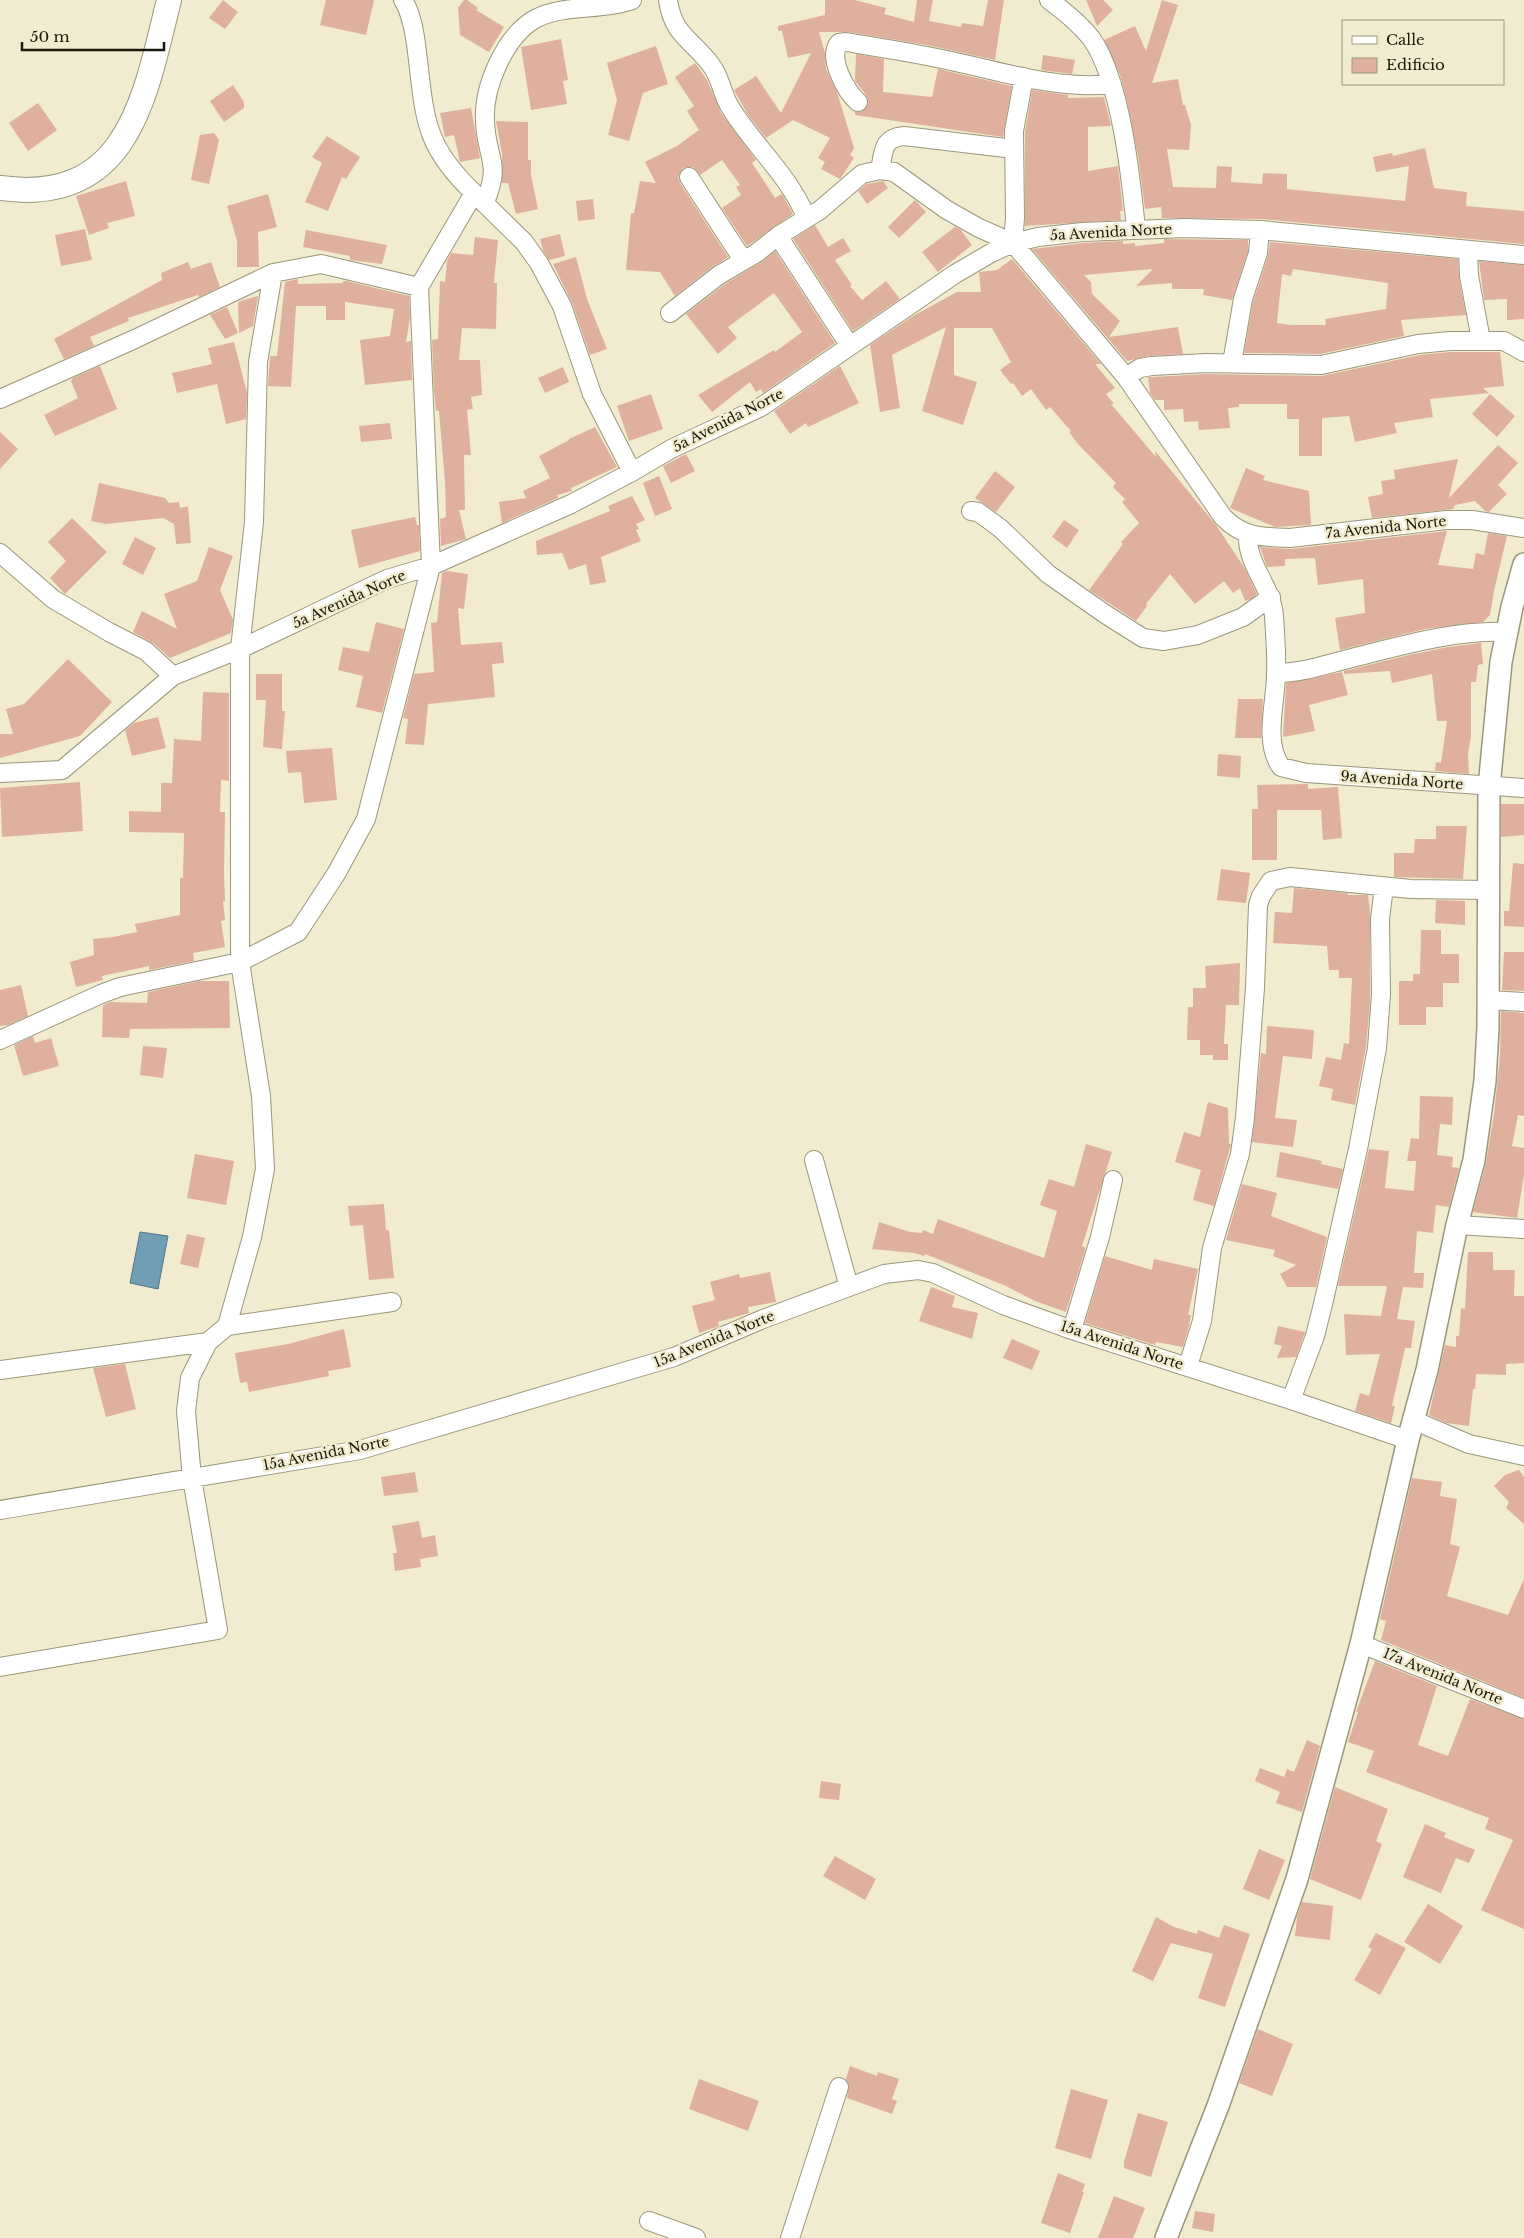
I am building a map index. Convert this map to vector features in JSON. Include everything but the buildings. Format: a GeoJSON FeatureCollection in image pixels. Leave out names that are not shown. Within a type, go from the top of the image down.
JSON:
{"type":"FeatureCollection","features":[{"type":"Feature","properties":{"kind":"main road"},"geometry":{"type":"LineString","coordinates":[[0,188],[37,191],[59,187],[77,180],[92,171],[118,147],[137,115],[145,92],[169,0]]}},
{"type":"Feature","properties":{"kind":"street"},"geometry":{"type":"LineString","coordinates":[[403,0],[414,35],[428,130],[444,161],[524,242],[539,263],[562,306],[592,394],[632,472]]}},
{"type":"Feature","properties":{"kind":"street"},"geometry":{"type":"LineString","coordinates":[[0,1040],[120,987],[240,962],[298,932],[336,874],[366,819],[431,566],[419,287],[479,197],[492,186],[494,171],[485,124],[486,96],[490,82],[513,39],[536,18],[553,13],[612,6],[632,0]]}},
{"type":"Feature","properties":{"kind":"street"},"geometry":{"type":"LineString","coordinates":[[668,0],[673,20],[679,31],[713,67],[729,105],[776,167],[800,203],[806,217]]}},
{"type":"Feature","properties":{"kind":"street"},"geometry":{"type":"LineString","coordinates":[[1049,0],[1063,10],[1091,39],[1112,84],[1129,170],[1136,229]]}},
{"type":"Feature","properties":{"kind":"street"},"geometry":{"type":"LineString","coordinates":[[858,102],[849,95],[836,63],[834,53],[839,43],[846,42],[948,60],[1024,78],[1078,86],[1112,84]]}},
{"type":"Feature","properties":{"kind":"street"},"geometry":{"type":"LineString","coordinates":[[1013,244],[1015,116],[1024,78]]}},
{"type":"Feature","properties":{"kind":"street"},"geometry":{"type":"LineString","coordinates":[[880,170],[884,148],[893,137],[904,136],[987,144],[1014,149]]}},
{"type":"Feature","properties":{"kind":"street"},"geometry":{"type":"LineString","coordinates":[[670,313],[719,275],[755,254],[806,217],[820,210],[862,174],[880,170],[894,172],[947,210],[1013,244],[1126,377],[1223,516],[1239,531],[1248,534],[1248,554],[1271,597],[1274,613],[1276,673],[1303,670],[1402,645],[1458,634],[1507,632]]}},
{"type":"Feature","properties":{"kind":"street"},"geometry":{"type":"LineString","coordinates":[[689,177],[743,260]]}},
{"type":"Feature","properties":{"kind":"street","name":"5a Avenida Norte"},"geometry":{"type":"LineString","coordinates":[[0,773],[62,770],[173,676],[240,649],[387,579],[431,566],[571,504],[671,449],[761,407],[955,274],[991,253],[1013,244],[1038,237],[1082,232],[1136,229],[1260,230],[1524,255]]}},
{"type":"Feature","properties":{"kind":"street"},"geometry":{"type":"LineString","coordinates":[[1232,363],[1243,299],[1258,253],[1260,230]]}},
{"type":"Feature","properties":{"kind":"street"},"geometry":{"type":"LineString","coordinates":[[778,236],[850,346]]}},
{"type":"Feature","properties":{"kind":"street"},"geometry":{"type":"LineString","coordinates":[[1468,250],[1468,276],[1481,340]]}},
{"type":"Feature","properties":{"kind":"street"},"geometry":{"type":"LineString","coordinates":[[0,399],[135,339],[273,273],[321,264],[419,287]]}},
{"type":"Feature","properties":{"kind":"street"},"geometry":{"type":"LineString","coordinates":[[0,1667],[218,1630],[192,1478],[186,1411],[190,1378],[208,1342],[226,1326],[252,1237],[265,1169],[261,1096],[240,962],[240,649],[254,522],[258,362],[273,273]]}},
{"type":"Feature","properties":{"kind":"street"},"geometry":{"type":"LineString","coordinates":[[1126,377],[1140,368],[1152,366],[1232,363],[1321,365],[1418,344],[1481,340],[1504,341],[1524,352]]}},
{"type":"Feature","properties":{"kind":"street"},"geometry":{"type":"LineString","coordinates":[[971,511],[978,512],[1000,528],[1048,574],[1143,638],[1164,641],[1198,635],[1243,617],[1271,597]]}},
{"type":"Feature","properties":{"kind":"street","name":"7a Avenida Norte"},"geometry":{"type":"LineString","coordinates":[[1248,534],[1290,538],[1446,520],[1472,520],[1524,528]]}},
{"type":"Feature","properties":{"kind":"street"},"geometry":{"type":"LineString","coordinates":[[0,553],[53,599],[146,651],[173,676]]}},
{"type":"Feature","properties":{"kind":"street"},"geometry":{"type":"LineString","coordinates":[[1166,2238],[1218,2106],[1298,1879],[1361,1644],[1408,1440],[1427,1370],[1456,1224],[1474,1160],[1485,1081],[1488,1000],[1489,787],[1497,700],[1507,632],[1524,564]]}},
{"type":"Feature","properties":{"kind":"street","name":"9a Avenida Norte"},"geometry":{"type":"LineString","coordinates":[[1276,673],[1272,742],[1276,760],[1281,767],[1306,773],[1524,788]]}},
{"type":"Feature","properties":{"kind":"street"},"geometry":{"type":"LineString","coordinates":[[1188,1366],[1202,1321],[1212,1248],[1240,1154],[1245,1118],[1254,997],[1257,918],[1261,896],[1271,881],[1290,877],[1384,887],[1488,890]]}},
{"type":"Feature","properties":{"kind":"street"},"geometry":{"type":"LineString","coordinates":[[1291,1400],[1315,1336],[1324,1300],[1358,1149],[1377,1048],[1381,994],[1380,919],[1384,887]]}},
{"type":"Feature","properties":{"kind":"street"},"geometry":{"type":"LineString","coordinates":[[1488,1000],[1524,1002]]}},
{"type":"Feature","properties":{"kind":"street"},"geometry":{"type":"LineString","coordinates":[[814,1160],[849,1287]]}},
{"type":"Feature","properties":{"kind":"street"},"geometry":{"type":"LineString","coordinates":[[1072,1330],[1100,1237],[1113,1180]]}},
{"type":"Feature","properties":{"kind":"street"},"geometry":{"type":"LineString","coordinates":[[1456,1224],[1524,1229]]}},
{"type":"Feature","properties":{"kind":"street","name":"15a Avenida Norte"},"geometry":{"type":"LineString","coordinates":[[0,1510],[360,1450],[541,1398],[674,1357],[763,1319],[884,1274],[901,1270],[918,1270],[933,1273],[1003,1305],[1072,1330],[1188,1366],[1408,1440]]}},
{"type":"Feature","properties":{"kind":"street"},"geometry":{"type":"LineString","coordinates":[[226,1326],[392,1302]]}},
{"type":"Feature","properties":{"kind":"street"},"geometry":{"type":"LineString","coordinates":[[0,1370],[208,1342]]}},
{"type":"Feature","properties":{"kind":"street"},"geometry":{"type":"LineString","coordinates":[[1413,1420],[1469,1444],[1524,1456]]}},
{"type":"Feature","properties":{"kind":"street","name":"17a Avenida Norte"},"geometry":{"type":"LineString","coordinates":[[1361,1644],[1524,1709]]}},
{"type":"Feature","properties":{"kind":"street"},"geometry":{"type":"LineString","coordinates":[[790,2238],[839,2087]]}},
{"type":"Feature","properties":{"kind":"street"},"geometry":{"type":"LineString","coordinates":[[649,2220],[672,2234],[696,2238]]}},
{"type":"Feature","properties":{"kind":"water"},"geometry":{"type":"Polygon","coordinates":[[[140,1232],[168,1236],[158,1289],[130,1283],[140,1232]]]}}]}
